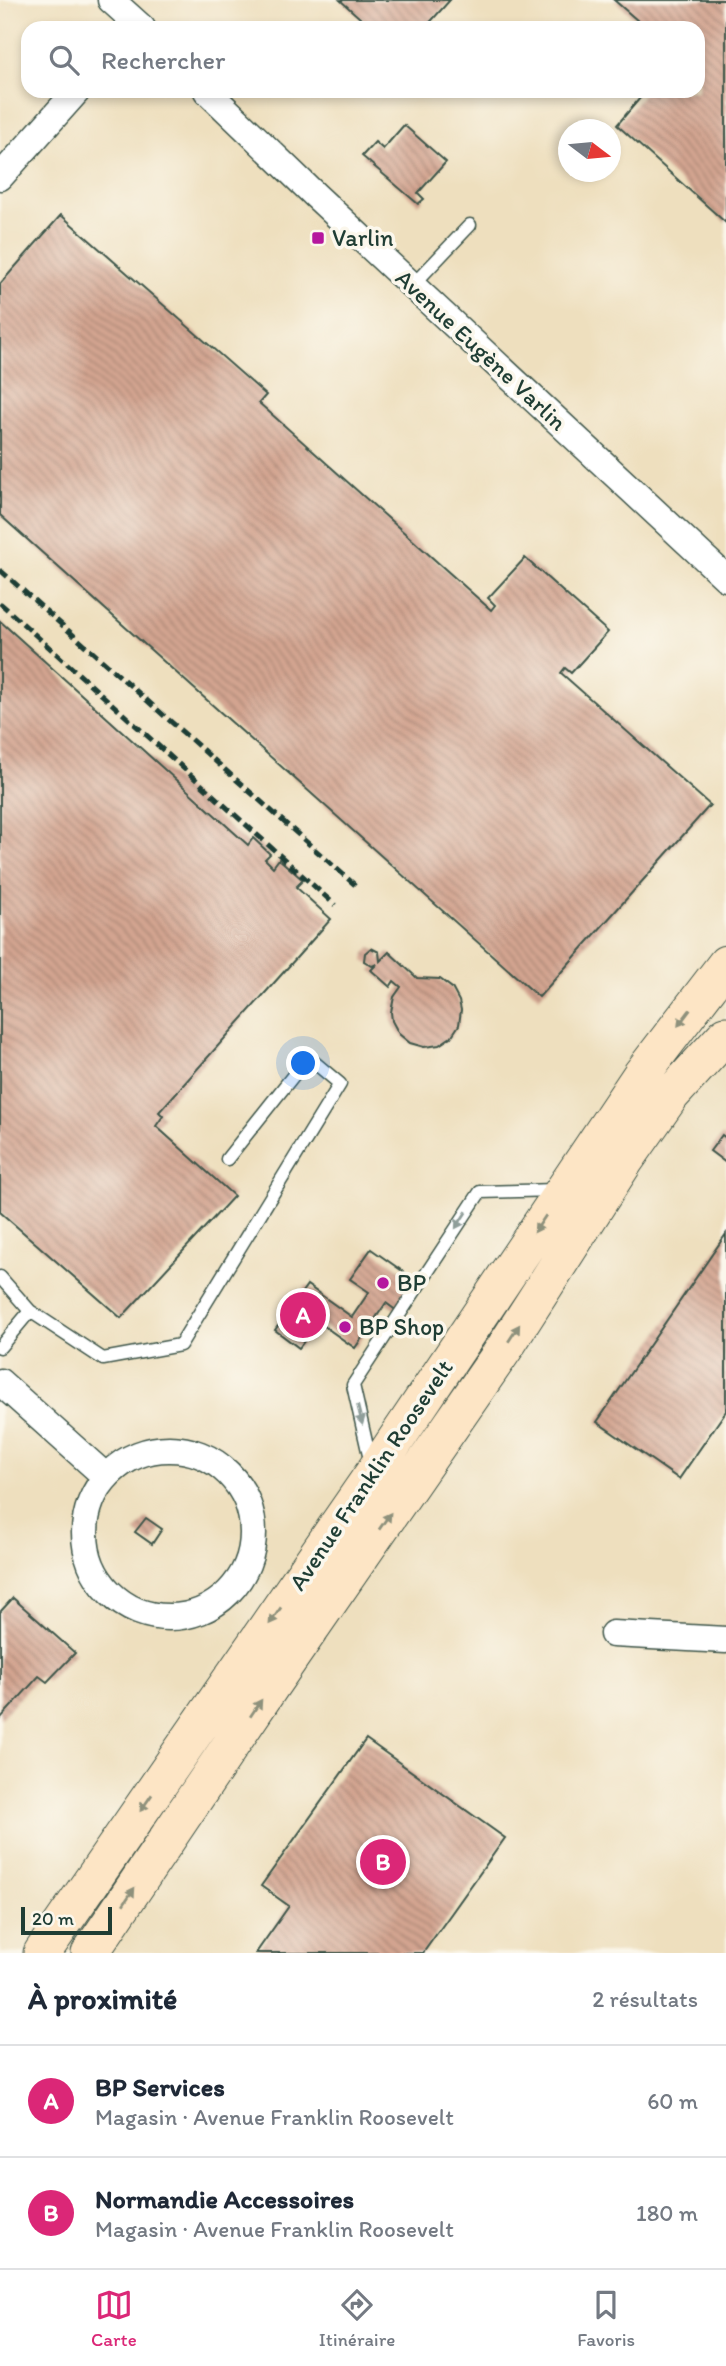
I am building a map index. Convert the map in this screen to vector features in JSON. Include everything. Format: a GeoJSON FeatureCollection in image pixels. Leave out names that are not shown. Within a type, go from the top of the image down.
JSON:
{"type":"FeatureCollection","features":[{"type":"Feature","properties":{"kind":"main road","name":"Avenue Franklin Roosevelt"},"geometry":{"type":"LineString","coordinates":[[42,1953],[373,1474],[641,1075],[726,964]]}},
{"type":"Feature","properties":{"kind":"main road","name":"Avenue Franklin Roosevelt"},"geometry":{"type":"LineString","coordinates":[[90,1953],[504,1349],[626,1159],[671,1095],[726,1035]]}},
{"type":"Feature","properties":{"kind":"street"},"geometry":{"type":"LineString","coordinates":[[111,0],[132,21]]}},
{"type":"Feature","properties":{"kind":"street"},"geometry":{"type":"LineString","coordinates":[[0,177],[72,98]]}},
{"type":"Feature","properties":{"kind":"street","name":"Avenue Eugène Varlin"},"geometry":{"type":"LineString","coordinates":[[214,98],[412,286],[724,570]]}},
{"type":"Feature","properties":{"kind":"street"},"geometry":{"type":"LineString","coordinates":[[0,1382],[105,1476]]}},
{"type":"Feature","properties":{"kind":"street"},"geometry":{"type":"LineString","coordinates":[[154,1449],[182,1449],[209,1458],[232,1476],[247,1500],[253,1527],[250,1555],[239,1580],[219,1600],[195,1613],[168,1617],[141,1613],[116,1600],[98,1579],[86,1554],[84,1527],[90,1500],[105,1476],[128,1458],[154,1449]]}},
{"type":"Feature","properties":{"kind":"street"},"geometry":{"type":"LineString","coordinates":[[613,1634],[726,1640]]}},
{"type":"Feature","properties":{"kind":"lane"},"geometry":{"type":"LineString","coordinates":[[412,286],[470,225]]}},
{"type":"Feature","properties":{"kind":"lane"},"geometry":{"type":"LineString","coordinates":[[0,1277],[30,1311],[103,1359],[180,1345],[340,1084],[308,1057],[226,1159]]}},
{"type":"Feature","properties":{"kind":"lane"},"geometry":{"type":"LineString","coordinates":[[373,1474],[353,1385],[480,1192],[563,1190]]}},
{"type":"Feature","properties":{"kind":"lane"},"geometry":{"type":"LineString","coordinates":[[0,1347],[30,1311]]}},
{"type":"Feature","properties":{"kind":"building"},"geometry":{"type":"Polygon","coordinates":[[[340,0],[450,0],[431,21],[363,21],[340,0]]]}},
{"type":"Feature","properties":{"kind":"building"},"geometry":{"type":"Polygon","coordinates":[[[614,0],[726,0],[726,223],[621,129],[621,120],[640,98],[705,98],[705,21],[638,21],[614,0]]]}},
{"type":"Feature","properties":{"kind":"building"},"geometry":{"type":"Polygon","coordinates":[[[404,125],[446,162],[418,193],[424,199],[418,204],[362,156],[375,142],[383,149],[404,125]]]}},
{"type":"Feature","properties":{"kind":"building"},"geometry":{"type":"Polygon","coordinates":[[[61,215],[266,395],[259,403],[491,610],[495,605],[488,598],[525,558],[608,632],[571,673],[565,668],[561,673],[710,805],[539,997],[0,515],[0,284],[61,215]]]}},
{"type":"Feature","properties":{"kind":"building"},"geometry":{"type":"Polygon","coordinates":[[[0,621],[248,845],[253,838],[270,854],[265,859],[273,867],[279,859],[303,880],[296,887],[331,919],[159,1112],[163,1116],[156,1126],[234,1196],[121,1318],[0,1212],[0,621]]]}},
{"type":"Feature","properties":{"kind":"building"},"geometry":{"type":"Polygon","coordinates":[[[371,948],[379,952],[380,961],[389,952],[417,978],[440,979],[452,988],[461,1010],[459,1025],[451,1037],[439,1045],[424,1047],[410,1043],[399,1034],[392,1021],[391,1012],[394,997],[401,987],[394,981],[390,987],[371,970],[377,964],[372,966],[364,961],[365,953],[371,948]]]}},
{"type":"Feature","properties":{"kind":"building"},"geometry":{"type":"Polygon","coordinates":[[[722,1135],[726,1138],[726,1163],[710,1151],[722,1135]]]}},
{"type":"Feature","properties":{"kind":"building"},"geometry":{"type":"Polygon","coordinates":[[[726,1234],[726,1411],[679,1479],[597,1422],[726,1234]]]}},
{"type":"Feature","properties":{"kind":"building"},"geometry":{"type":"Polygon","coordinates":[[[371,1249],[418,1282],[397,1311],[386,1303],[355,1348],[318,1322],[299,1348],[275,1330],[307,1285],[352,1317],[369,1292],[350,1279],[371,1249]]]}},
{"type":"Feature","properties":{"kind":"building"},"geometry":{"type":"Polygon","coordinates":[[[146,1518],[162,1529],[152,1544],[135,1532],[146,1518]]]}},
{"type":"Feature","properties":{"kind":"building"},"geometry":{"type":"Polygon","coordinates":[[[13,1598],[75,1653],[47,1682],[39,1676],[0,1719],[0,1612],[13,1598]]]}},
{"type":"Feature","properties":{"kind":"building"},"geometry":{"type":"Polygon","coordinates":[[[366,1739],[505,1838],[423,1953],[256,1953],[289,1906],[261,1886],[366,1739]]]}},
{"type":"Feature","properties":{"kind":"railway"},"geometry":{"type":"LineString","coordinates":[[0,570],[355,885]]}},
{"type":"Feature","properties":{"kind":"railway"},"geometry":{"type":"LineString","coordinates":[[0,603],[335,905]]}},
{"type":"Feature","properties":{"kind":"place","name":"Varlin"},"geometry":{"type":"Point","coordinates":[318,238]}},
{"type":"Feature","properties":{"kind":"place","name":"BP"},"geometry":{"type":"Point","coordinates":[383,1283]}},
{"type":"Feature","properties":{"kind":"place","name":"BP Services"},"geometry":{"type":"Point","coordinates":[303,1315]}},
{"type":"Feature","properties":{"kind":"place","name":"BP Shop"},"geometry":{"type":"Point","coordinates":[345,1327]}},
{"type":"Feature","properties":{"kind":"place","name":"Normandie Accessoires"},"geometry":{"type":"Point","coordinates":[383,1862]}}]}
